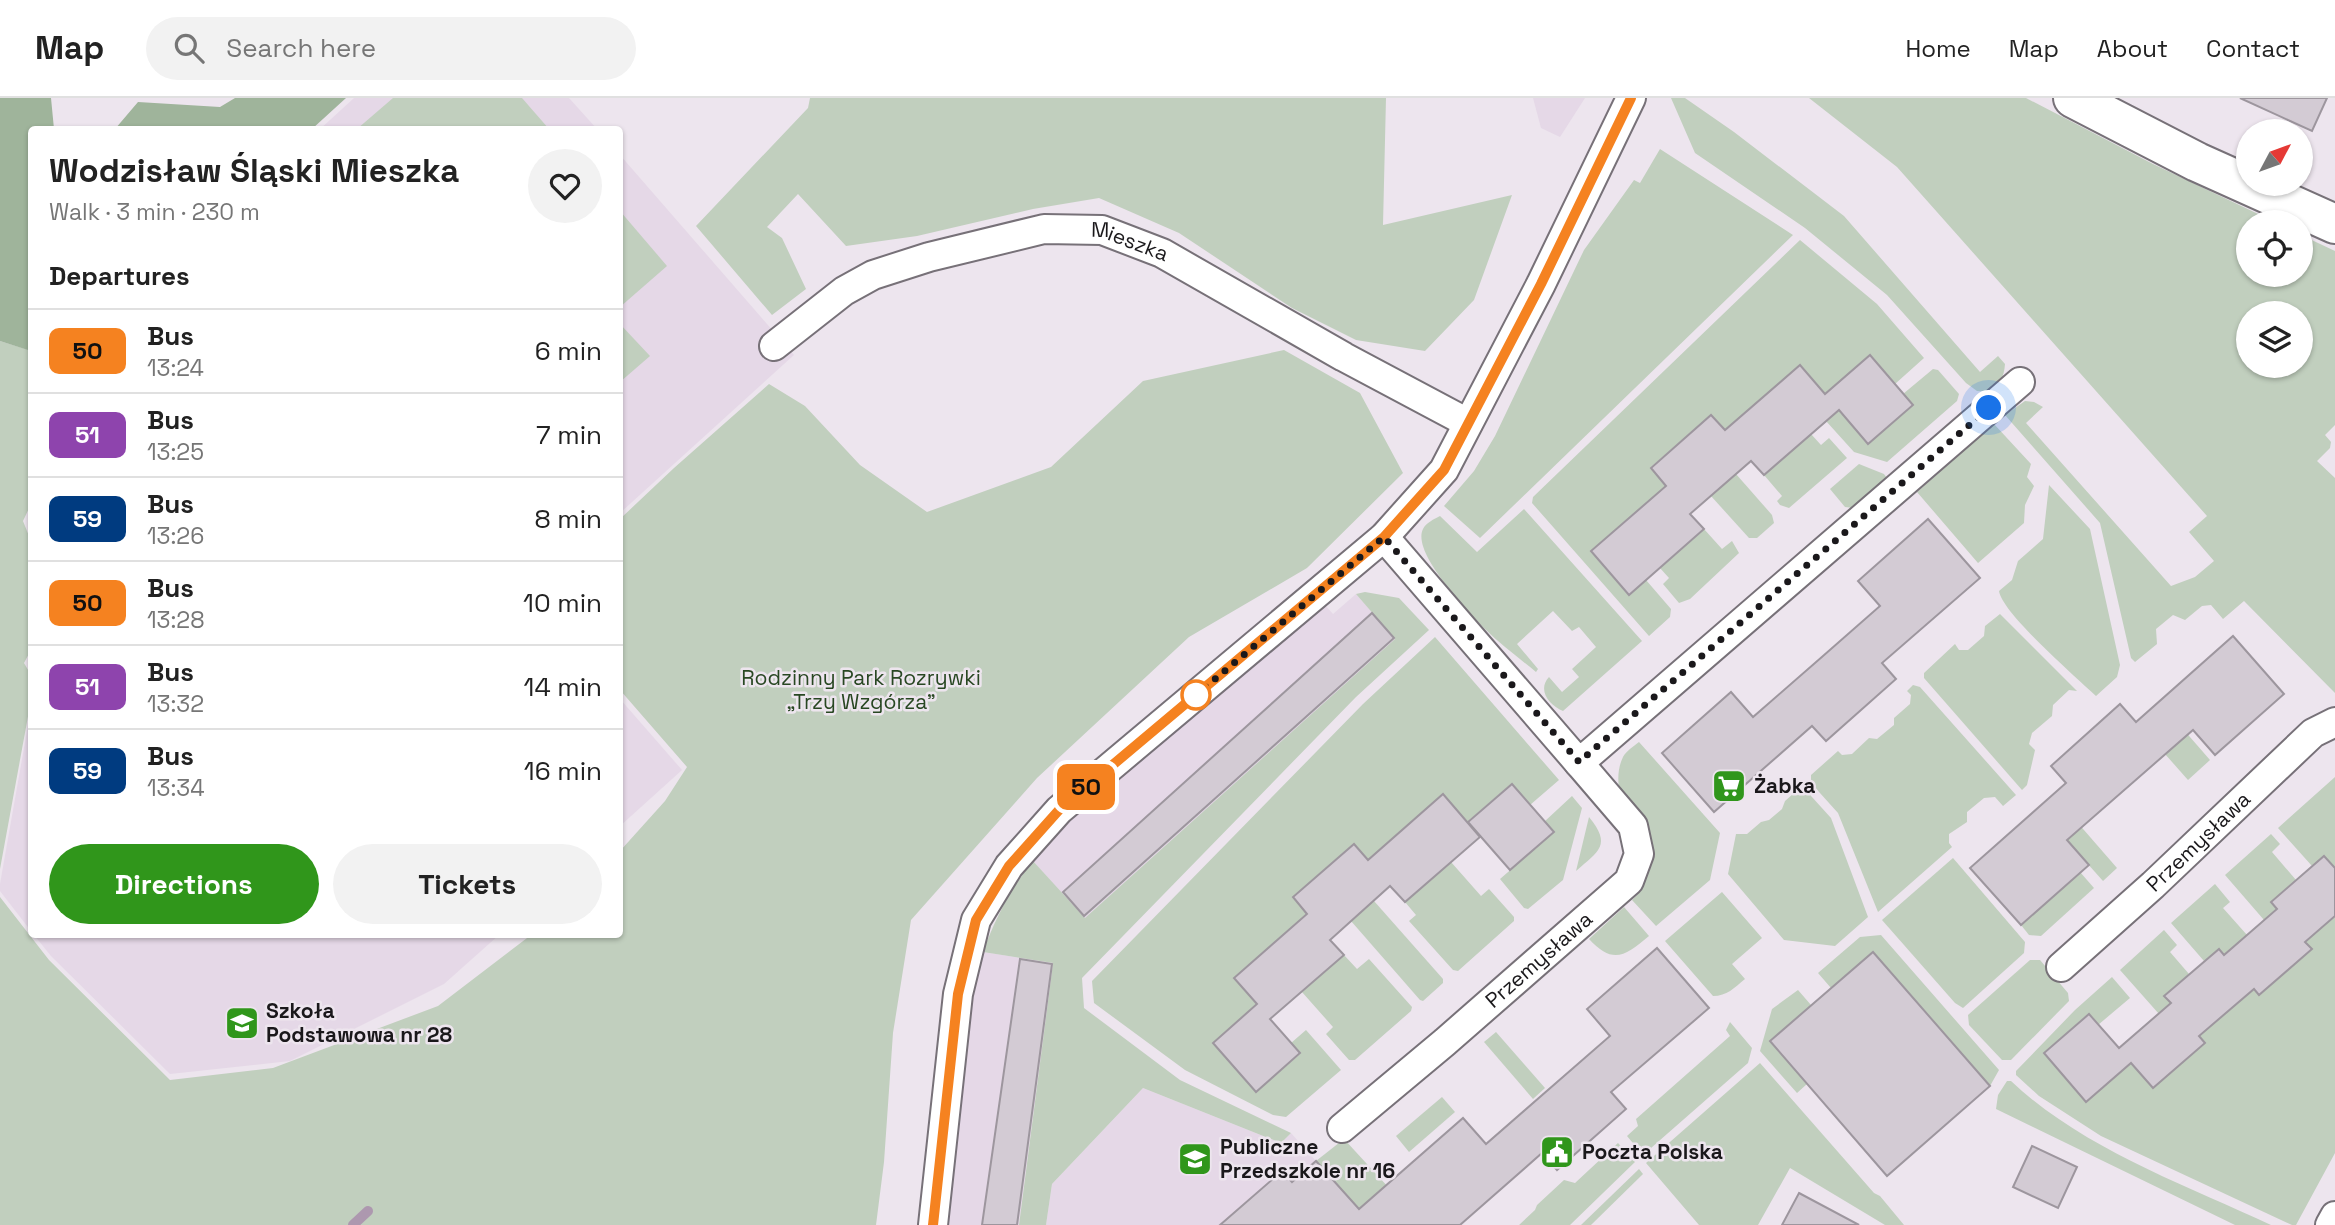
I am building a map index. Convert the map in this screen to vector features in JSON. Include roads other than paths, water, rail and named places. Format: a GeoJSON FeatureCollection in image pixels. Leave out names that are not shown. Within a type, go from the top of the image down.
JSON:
{"type":"FeatureCollection","features":[{"type":"Feature","properties":{"kind":"street"},"geometry":{"type":"LineString","coordinates":[[933,1225],[958,994],[976,920],[1009,866],[1059,810],[1384,537],[1444,470],[1541,284],[1631,98]]}},
{"type":"Feature","properties":{"kind":"street"},"geometry":{"type":"LineString","coordinates":[[2073,98],[2197,162],[2335,224]]}},
{"type":"Feature","properties":{"kind":"street","name":"Mieszka"},"geometry":{"type":"LineString","coordinates":[[774,346],[844,291],[873,275],[929,257],[1044,229],[1102,230],[1162,253],[1468,424]]}},
{"type":"Feature","properties":{"kind":"street"},"geometry":{"type":"LineString","coordinates":[[1579,762],[2020,382]]}},
{"type":"Feature","properties":{"kind":"street","name":"Przemysława"},"geometry":{"type":"LineString","coordinates":[[1342,1128],[1629,881],[1639,854],[1633,826],[1384,537]]}},
{"type":"Feature","properties":{"kind":"street","name":"Przemysława"},"geometry":{"type":"LineString","coordinates":[[2062,967],[2153,886],[2313,733],[2335,722]]}},
{"type":"Feature","properties":{"kind":"street"},"geometry":{"type":"LineString","coordinates":[[2330,1225],[2335,1216]]}},
{"type":"Feature","properties":{"kind":"waterway"},"geometry":{"type":"LineString","coordinates":[[353,1225],[368,1211]]}},
{"type":"Feature","properties":{"kind":"place","name":"Żabka"},"geometry":{"type":"Point","coordinates":[1729,786]}},
{"type":"Feature","properties":{"kind":"place","name":"Szkoła Podstawowa nr 28"},"geometry":{"type":"Point","coordinates":[242,1023]}},
{"type":"Feature","properties":{"kind":"place","name":"Poczta Polska"},"geometry":{"type":"Point","coordinates":[1557,1152]}},
{"type":"Feature","properties":{"kind":"place","name":"Publiczne Przedszkole nr 16"},"geometry":{"type":"Point","coordinates":[1195,1159]}},
{"type":"Feature","properties":{"kind":"park label","name":"Rodzinny Park Rozrywki „Trzy Wzgórza”"},"geometry":{"type":"Point","coordinates":[861,690]}}]}
